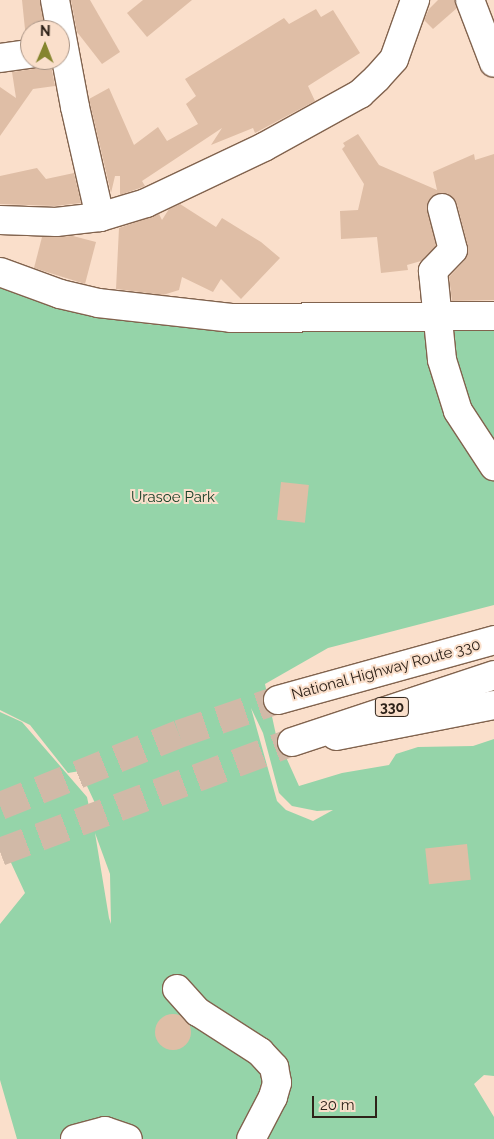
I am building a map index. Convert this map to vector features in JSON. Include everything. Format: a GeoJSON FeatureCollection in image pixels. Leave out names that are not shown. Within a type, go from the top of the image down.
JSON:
{"type":"FeatureCollection","features":[{"type":"Feature","properties":{"kind":"main road"},"geometry":{"type":"LineString","coordinates":[[55,0],[58,20]]}},
{"type":"Feature","properties":{"kind":"main road"},"geometry":{"type":"LineString","coordinates":[[0,220],[56,222],[100,216],[146,203],[202,179],[360,94],[394,59],[415,0]]}},
{"type":"Feature","properties":{"kind":"main road"},"geometry":{"type":"LineString","coordinates":[[470,0],[494,64]]}},
{"type":"Feature","properties":{"kind":"main road"},"geometry":{"type":"LineString","coordinates":[[0,58],[20,55]]}},
{"type":"Feature","properties":{"kind":"main road"},"geometry":{"type":"LineString","coordinates":[[67,70],[100,216]]}},
{"type":"Feature","properties":{"kind":"main road"},"geometry":{"type":"LineString","coordinates":[[442,208],[453,250],[433,271],[442,360],[448,387],[470,435],[494,466]]}},
{"type":"Feature","properties":{"kind":"main road"},"geometry":{"type":"LineString","coordinates":[[0,272],[60,294],[140,310],[230,318],[494,316]]}},
{"type":"Feature","properties":{"kind":"main road","name":"National Highway Route 330"},"geometry":{"type":"LineString","coordinates":[[278,700],[494,640]]}},
{"type":"Feature","properties":{"kind":"main road","name":"330"},"geometry":{"type":"LineString","coordinates":[[494,675],[292,742],[360,733],[420,718],[494,705]]}},
{"type":"Feature","properties":{"kind":"main road"},"geometry":{"type":"LineString","coordinates":[[177,989],[198,1012],[260,1052],[274,1067],[277,1083],[273,1097],[251,1139]]}},
{"type":"Feature","properties":{"kind":"main road"},"geometry":{"type":"LineString","coordinates":[[75,1139],[105,1131],[128,1139]]}},
{"type":"Feature","properties":{"kind":"green space","name":"Urasoe Park"},"geometry":{"type":"Polygon","coordinates":[[[0,286],[33,299],[84,312],[147,324],[249,331],[494,330],[494,605],[328,648],[265,684],[276,735],[299,786],[342,773],[389,765],[396,754],[418,747],[473,746],[494,739],[494,1076],[484,1075],[474,1084],[494,1117],[494,1139],[17,1139],[0,1080],[0,924],[25,893],[0,839],[0,712],[22,722],[87,797],[92,821],[101,816],[80,771],[68,773],[30,725],[0,710],[0,286]],[[251,708],[277,801],[286,810],[313,821],[333,810],[317,811],[292,806],[279,793],[263,733],[251,708]],[[95,833],[109,918],[111,924],[110,874],[95,833]]]}},
{"type":"Feature","properties":{"kind":"building"},"geometry":{"type":"Polygon","coordinates":[[[22,0],[40,0],[43,20],[24,20],[22,0]]]}},
{"type":"Feature","properties":{"kind":"building"},"geometry":{"type":"Polygon","coordinates":[[[71,0],[90,0],[120,52],[102,64],[77,32],[71,0]]]}},
{"type":"Feature","properties":{"kind":"building"},"geometry":{"type":"Polygon","coordinates":[[[143,0],[192,0],[147,37],[127,13],[143,0]]]}},
{"type":"Feature","properties":{"kind":"building"},"geometry":{"type":"Polygon","coordinates":[[[438,0],[455,0],[457,8],[433,29],[424,20],[429,9],[438,0]]]}},
{"type":"Feature","properties":{"kind":"building"},"geometry":{"type":"Polygon","coordinates":[[[316,9],[321,17],[333,10],[360,53],[308,86],[315,101],[255,133],[253,128],[211,145],[222,128],[142,181],[145,186],[140,188],[120,195],[120,176],[115,176],[111,193],[89,99],[109,88],[134,145],[158,127],[167,141],[198,124],[186,104],[196,96],[185,79],[284,18],[289,24],[316,9]]]}},
{"type":"Feature","properties":{"kind":"building"},"geometry":{"type":"Polygon","coordinates":[[[52,70],[55,86],[33,89],[0,136],[0,87],[16,98],[12,72],[52,70]]]}},
{"type":"Feature","properties":{"kind":"building"},"geometry":{"type":"Polygon","coordinates":[[[358,134],[379,165],[437,190],[433,172],[474,154],[475,160],[494,154],[494,300],[452,301],[449,277],[465,260],[468,247],[457,204],[447,193],[431,197],[427,204],[436,246],[421,261],[407,265],[408,270],[381,273],[377,237],[341,239],[340,211],[358,210],[364,184],[342,149],[345,146],[343,143],[358,134]]]}},
{"type":"Feature","properties":{"kind":"building"},"geometry":{"type":"Polygon","coordinates":[[[37,168],[46,179],[74,173],[81,203],[55,206],[0,204],[0,176],[37,168]]]}},
{"type":"Feature","properties":{"kind":"building"},"geometry":{"type":"Polygon","coordinates":[[[180,204],[216,227],[222,218],[261,242],[280,258],[241,299],[221,279],[213,292],[182,277],[179,290],[163,295],[116,289],[119,228],[159,214],[162,220],[169,209],[180,204]]]}},
{"type":"Feature","properties":{"kind":"building"},"geometry":{"type":"Polygon","coordinates":[[[73,236],[96,242],[85,284],[34,268],[42,237],[73,236]]]}},
{"type":"Feature","properties":{"kind":"building"},"geometry":{"type":"Polygon","coordinates":[[[281,482],[309,485],[305,523],[277,520],[281,482]]]}},
{"type":"Feature","properties":{"kind":"building"},"geometry":{"type":"Polygon","coordinates":[[[467,844],[471,880],[429,884],[425,848],[467,844]]]}},
{"type":"Feature","properties":{"kind":"building"},"geometry":{"type":"Polygon","coordinates":[[[173,1014],[180,1015],[186,1019],[190,1025],[190,1039],[186,1045],[180,1049],[173,1050],[166,1049],[160,1045],[156,1039],[155,1032],[156,1025],[160,1019],[166,1015],[173,1014]]]}},
{"type":"Feature","properties":{"kind":"tunnel"},"geometry":{"type":"LineString","coordinates":[[0,806],[179,734],[278,700]]}},
{"type":"Feature","properties":{"kind":"tunnel"},"geometry":{"type":"LineString","coordinates":[[0,852],[292,742]]}}]}
